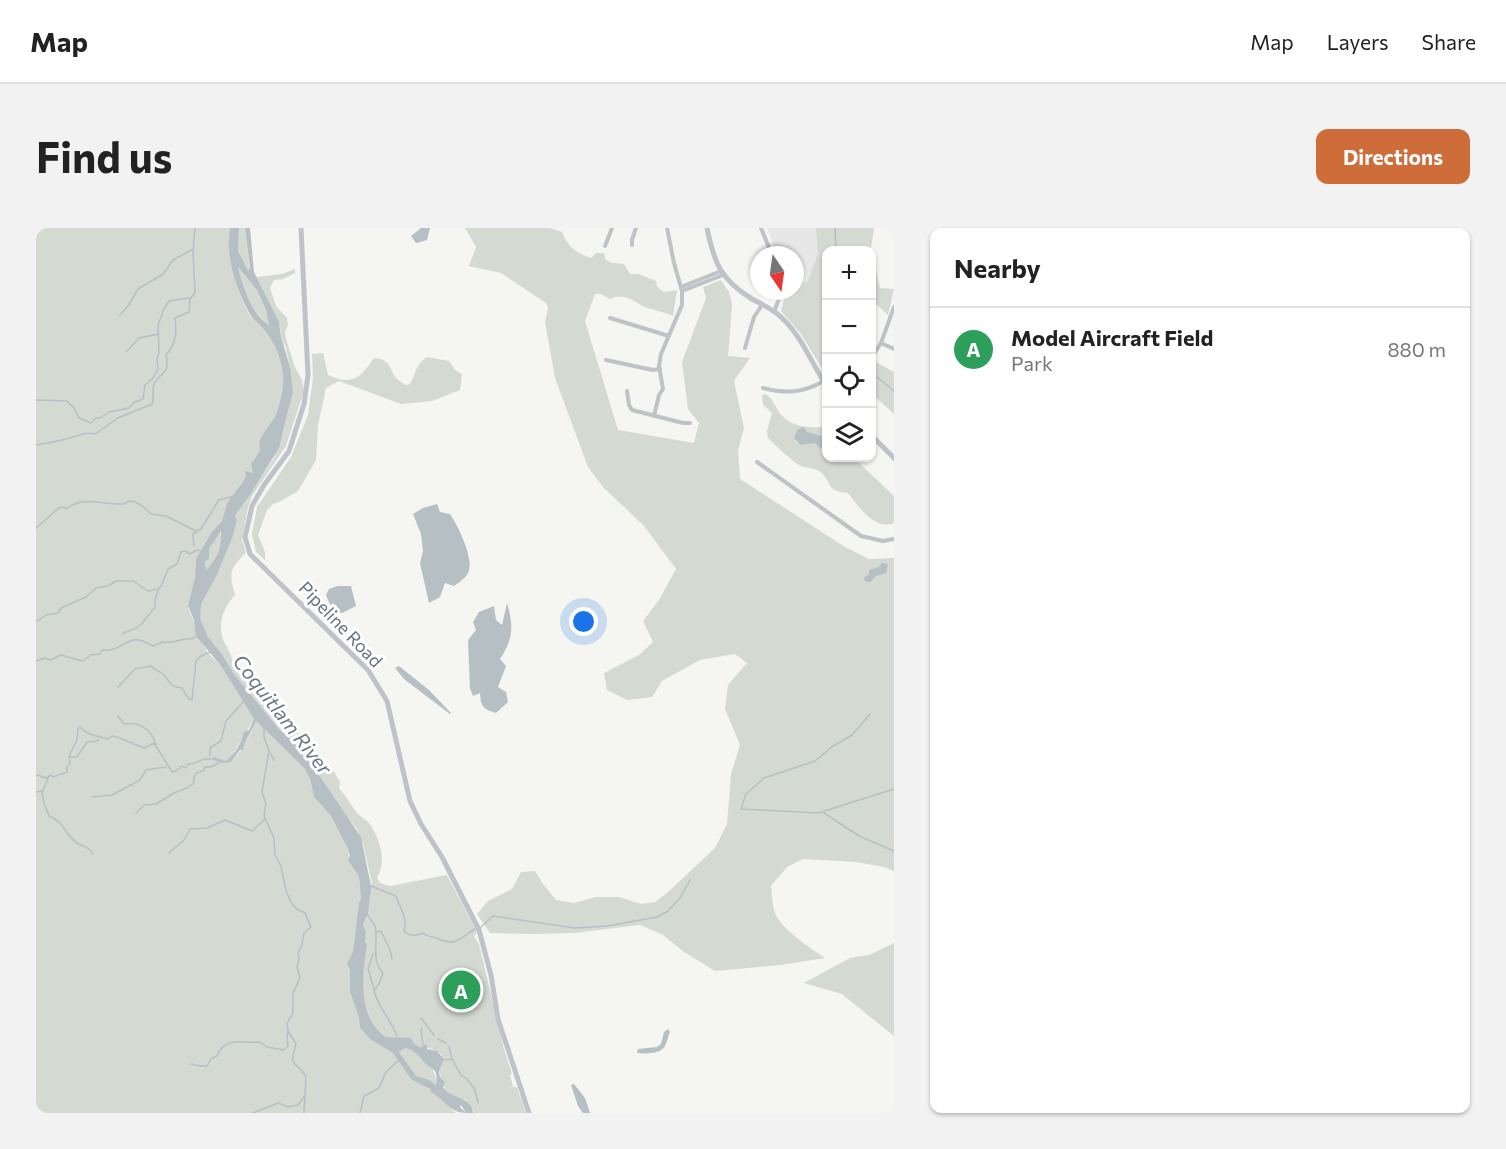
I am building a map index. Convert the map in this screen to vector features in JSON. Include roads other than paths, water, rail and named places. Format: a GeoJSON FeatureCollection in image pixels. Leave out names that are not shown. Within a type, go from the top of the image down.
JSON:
{"type":"FeatureCollection","features":[{"type":"Feature","properties":{"kind":"street","name":"Pipeline Road"},"geometry":{"type":"LineString","coordinates":[[301,228],[307,395],[289,451],[252,506],[245,537],[250,554],[368,670],[387,701],[410,801],[421,824],[442,857],[479,930],[491,975],[498,1019],[529,1113]]}},
{"type":"Feature","properties":{"kind":"street"},"geometry":{"type":"LineString","coordinates":[[605,246],[612,228]]}},
{"type":"Feature","properties":{"kind":"street"},"geometry":{"type":"LineString","coordinates":[[632,245],[636,228]]}},
{"type":"Feature","properties":{"kind":"street"},"geometry":{"type":"LineString","coordinates":[[654,416],[659,395],[663,389],[660,369],[661,354],[682,305],[682,289],[674,263],[668,228]]}},
{"type":"Feature","properties":{"kind":"street"},"geometry":{"type":"LineString","coordinates":[[707,228],[713,256],[722,273],[738,291],[774,312],[790,325],[822,378]]}},
{"type":"Feature","properties":{"kind":"street"},"geometry":{"type":"LineString","coordinates":[[761,228],[768,246]]}},
{"type":"Feature","properties":{"kind":"street"},"geometry":{"type":"LineString","coordinates":[[682,289],[722,273]]}},
{"type":"Feature","properties":{"kind":"street"},"geometry":{"type":"LineString","coordinates":[[774,312],[780,300]]}},
{"type":"Feature","properties":{"kind":"street"},"geometry":{"type":"LineString","coordinates":[[745,348],[754,317],[762,305]]}},
{"type":"Feature","properties":{"kind":"street"},"geometry":{"type":"LineString","coordinates":[[874,354],[881,343],[894,308]]}},
{"type":"Feature","properties":{"kind":"street"},"geometry":{"type":"LineString","coordinates":[[610,318],[669,336]]}},
{"type":"Feature","properties":{"kind":"street"},"geometry":{"type":"LineString","coordinates":[[881,343],[894,349]]}},
{"type":"Feature","properties":{"kind":"street"},"geometry":{"type":"LineString","coordinates":[[606,360],[653,370],[660,369]]}},
{"type":"Feature","properties":{"kind":"street"},"geometry":{"type":"LineString","coordinates":[[763,388],[779,393],[791,393],[822,384]]}},
{"type":"Feature","properties":{"kind":"street"},"geometry":{"type":"LineString","coordinates":[[627,390],[632,410],[690,423]]}},
{"type":"Feature","properties":{"kind":"street"},"geometry":{"type":"LineString","coordinates":[[876,440],[894,458]]}},
{"type":"Feature","properties":{"kind":"street"},"geometry":{"type":"LineString","coordinates":[[757,462],[861,536],[883,541],[894,539]]}},
{"type":"Feature","properties":{"kind":"waterway"},"geometry":{"type":"LineString","coordinates":[[36,445],[84,434],[95,434],[118,418],[152,404],[153,386],[166,369],[166,355],[175,338],[175,318],[189,312],[190,299],[195,293],[193,251],[195,228]]}},
{"type":"Feature","properties":{"kind":"waterway"},"geometry":{"type":"LineString","coordinates":[[835,228],[836,246]]}},
{"type":"Feature","properties":{"kind":"waterway"},"geometry":{"type":"LineString","coordinates":[[120,315],[138,289],[163,274],[173,260],[193,249]]}},
{"type":"Feature","properties":{"kind":"waterway"},"geometry":{"type":"LineString","coordinates":[[36,400],[67,401],[79,418],[91,423],[96,418],[109,412],[129,408],[133,403],[143,399],[145,385],[158,369],[158,325],[164,309],[169,301],[189,298]]}},
{"type":"Feature","properties":{"kind":"waterway"},"geometry":{"type":"LineString","coordinates":[[127,351],[139,338],[159,334]]}},
{"type":"Feature","properties":{"kind":"waterway"},"geometry":{"type":"LineString","coordinates":[[876,376],[894,391]]}},
{"type":"Feature","properties":{"kind":"waterway"},"geometry":{"type":"LineString","coordinates":[[194,546],[193,534],[201,529],[219,500],[234,496]]}},
{"type":"Feature","properties":{"kind":"waterway"},"geometry":{"type":"LineString","coordinates":[[36,528],[59,508],[66,509],[79,502],[122,504],[131,501],[140,504],[151,514],[166,516],[196,531]]}},
{"type":"Feature","properties":{"kind":"waterway"},"geometry":{"type":"LineString","coordinates":[[162,584],[168,569],[177,564],[181,552],[185,551],[190,554],[197,550],[203,551]]}},
{"type":"Feature","properties":{"kind":"waterway"},"geometry":{"type":"LineString","coordinates":[[36,622],[46,615],[58,613],[61,608],[86,597],[96,588],[108,586],[116,581],[133,581],[148,591],[158,589],[162,585]]}},
{"type":"Feature","properties":{"kind":"waterway"},"geometry":{"type":"LineString","coordinates":[[122,634],[139,626],[155,608],[158,590]]}},
{"type":"Feature","properties":{"kind":"waterway"},"geometry":{"type":"LineString","coordinates":[[36,661],[45,658],[50,660],[61,655],[82,661],[91,655],[100,654],[102,650],[113,649],[135,640],[141,640],[153,646],[163,642],[192,639],[196,636]]}},
{"type":"Feature","properties":{"kind":"waterway"},"geometry":{"type":"LineString","coordinates":[[118,687],[135,669],[151,666],[163,674],[172,685],[182,688],[192,700],[196,661],[210,652]]}},
{"type":"Feature","properties":{"kind":"waterway"},"geometry":{"type":"LineString","coordinates":[[210,755],[210,748],[221,741],[226,721],[244,701]]}},
{"type":"Feature","properties":{"kind":"waterway"},"geometry":{"type":"LineString","coordinates":[[870,714],[852,735],[833,746],[815,761],[764,778],[746,794],[741,809],[818,813],[894,789]]}},
{"type":"Feature","properties":{"kind":"waterway"},"geometry":{"type":"LineString","coordinates":[[118,716],[124,724],[140,725],[151,735],[156,744]]}},
{"type":"Feature","properties":{"kind":"waterway"},"geometry":{"type":"LineString","coordinates":[[36,776],[46,778],[67,772],[67,766],[70,764],[69,756],[77,740],[80,727],[93,735],[108,739],[112,736],[117,737],[144,748],[154,743],[172,772],[182,766],[186,768],[188,764],[210,759]]}},
{"type":"Feature","properties":{"kind":"waterway"},"geometry":{"type":"LineString","coordinates":[[264,729],[269,751],[262,792],[266,804],[264,816],[274,838],[275,855],[281,866],[286,891],[292,904],[305,913],[311,927],[304,933],[298,953],[297,967],[300,978],[293,993],[293,1013],[287,1024],[288,1031],[296,1044],[294,1063],[306,1076],[304,1113]]}},
{"type":"Feature","properties":{"kind":"waterway"},"geometry":{"type":"LineString","coordinates":[[70,757],[77,757],[87,742],[99,739]]}},
{"type":"Feature","properties":{"kind":"waterway"},"geometry":{"type":"LineString","coordinates":[[270,753],[274,760]]}},
{"type":"Feature","properties":{"kind":"waterway"},"geometry":{"type":"LineString","coordinates":[[136,813],[144,805],[156,804],[187,788],[193,784],[195,774],[204,770],[205,767],[211,767],[222,761]]}},
{"type":"Feature","properties":{"kind":"waterway"},"geometry":{"type":"LineString","coordinates":[[92,797],[112,795],[140,780],[146,770],[166,767]]}},
{"type":"Feature","properties":{"kind":"waterway"},"geometry":{"type":"LineString","coordinates":[[36,792],[43,791],[49,776]]}},
{"type":"Feature","properties":{"kind":"waterway"},"geometry":{"type":"LineString","coordinates":[[42,791],[49,816],[58,822],[73,840],[88,848],[93,854]]}},
{"type":"Feature","properties":{"kind":"waterway"},"geometry":{"type":"LineString","coordinates":[[824,813],[859,836],[894,851]]}},
{"type":"Feature","properties":{"kind":"waterway"},"geometry":{"type":"LineString","coordinates":[[169,853],[184,840],[190,829],[207,828],[225,820],[252,831],[265,819]]}},
{"type":"Feature","properties":{"kind":"waterway"},"geometry":{"type":"LineString","coordinates":[[481,927],[493,916],[575,928],[607,926],[657,917],[668,911],[680,898],[690,880]]}},
{"type":"Feature","properties":{"kind":"waterway"},"geometry":{"type":"LineString","coordinates":[[371,886],[396,896],[404,918],[404,931],[411,935],[423,933],[443,941],[454,942],[475,929]]}},
{"type":"Feature","properties":{"kind":"waterway"},"geometry":{"type":"LineString","coordinates":[[367,914],[375,926],[376,957],[383,973],[374,991],[378,1003],[397,1036]]}},
{"type":"Feature","properties":{"kind":"waterway"},"geometry":{"type":"LineString","coordinates":[[376,932],[381,931],[392,959]]}},
{"type":"Feature","properties":{"kind":"waterway"},"geometry":{"type":"LineString","coordinates":[[373,954],[368,969],[374,989]]}},
{"type":"Feature","properties":{"kind":"waterway"},"geometry":{"type":"LineString","coordinates":[[421,1018],[434,1035]]}},
{"type":"Feature","properties":{"kind":"waterway"},"geometry":{"type":"LineString","coordinates":[[422,1028],[423,1044]]}},
{"type":"Feature","properties":{"kind":"waterway"},"geometry":{"type":"LineString","coordinates":[[191,1064],[207,1066],[211,1059],[217,1056],[220,1049],[236,1042],[260,1042],[267,1047],[283,1050],[288,1046],[288,1032]]}},
{"type":"Feature","properties":{"kind":"waterway"},"geometry":{"type":"LineString","coordinates":[[438,1039],[446,1043]]}},
{"type":"Feature","properties":{"kind":"waterway"},"geometry":{"type":"LineString","coordinates":[[449,1047],[452,1058]]}},
{"type":"Feature","properties":{"kind":"waterway"},"geometry":{"type":"LineString","coordinates":[[442,1060],[452,1059],[461,1075],[475,1090],[478,1103]]}},
{"type":"Feature","properties":{"kind":"waterway"},"geometry":{"type":"LineString","coordinates":[[360,1113],[364,1096],[379,1088],[386,1072],[398,1061]]}},
{"type":"Feature","properties":{"kind":"waterway"},"geometry":{"type":"LineString","coordinates":[[253,1113],[278,1103],[288,1107],[298,1105],[304,1097]]}},
{"type":"Feature","properties":{"kind":"place","name":"Model Aircraft Field"},"geometry":{"type":"Point","coordinates":[461,990]}},
{"type":"Feature","properties":{"kind":"water label","name":"Coquitlam River"},"geometry":{"type":"Point","coordinates":[283,714]}}]}
